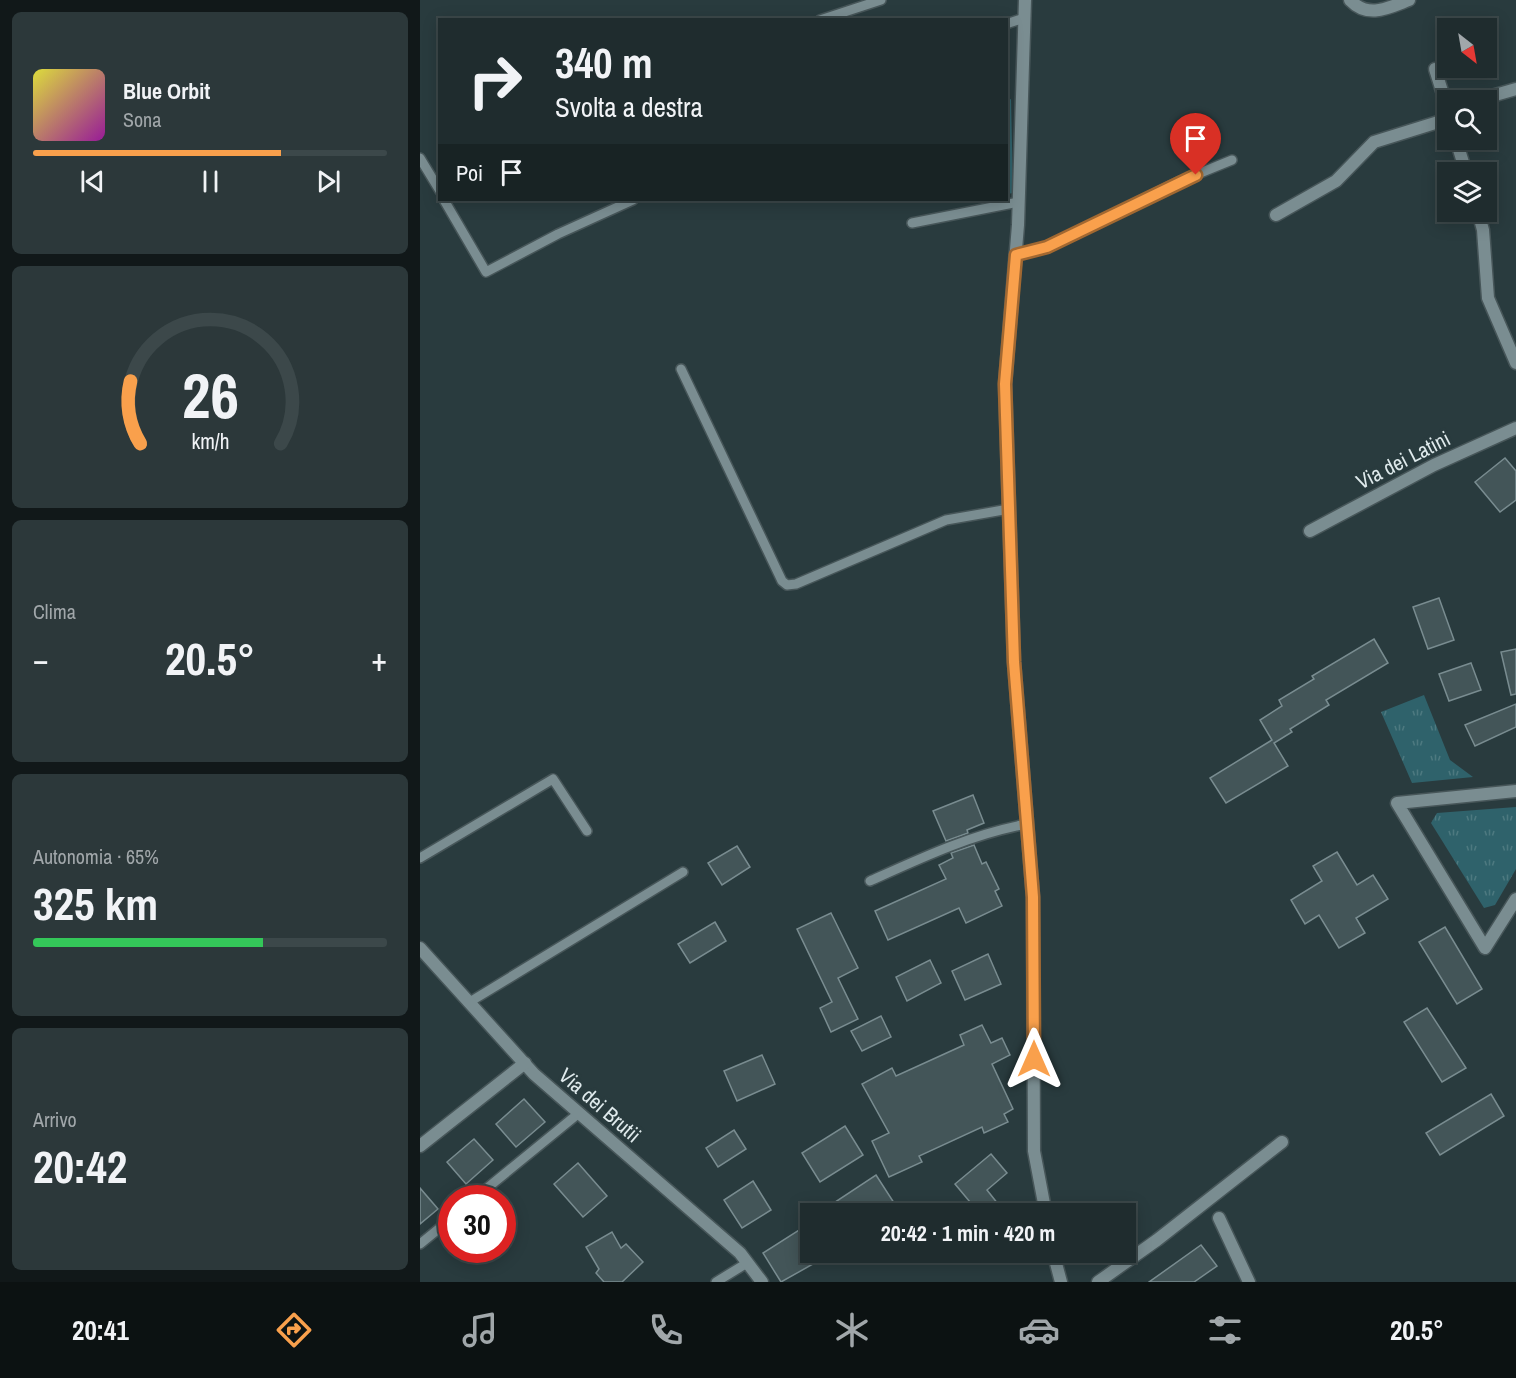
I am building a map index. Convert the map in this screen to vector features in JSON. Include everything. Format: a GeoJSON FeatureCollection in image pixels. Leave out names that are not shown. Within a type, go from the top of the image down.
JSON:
{"type":"FeatureCollection","features":[{"type":"Feature","properties":{"kind":"street"},"geometry":{"type":"LineString","coordinates":[[1025,0],[1019,202],[1005,384],[1014,662],[1033,897],[1034,1151],[1044,1203]]}},
{"type":"Feature","properties":{"kind":"street"},"geometry":{"type":"LineString","coordinates":[[1350,0],[1358,8],[1369,12],[1409,0]]}},
{"type":"Feature","properties":{"kind":"street"},"geometry":{"type":"LineString","coordinates":[[1435,69],[1442,90]]}},
{"type":"Feature","properties":{"kind":"street"},"geometry":{"type":"LineString","coordinates":[[1497,94],[1516,89]]}},
{"type":"Feature","properties":{"kind":"street"},"geometry":{"type":"LineString","coordinates":[[1275,215],[1336,181],[1374,142],[1437,122]]}},
{"type":"Feature","properties":{"kind":"street"},"geometry":{"type":"LineString","coordinates":[[1481,222],[1488,298],[1516,363]]}},
{"type":"Feature","properties":{"kind":"street","name":"Via dei Latini"},"geometry":{"type":"LineString","coordinates":[[1310,531],[1434,465],[1516,428]]}},
{"type":"Feature","properties":{"kind":"street"},"geometry":{"type":"LineString","coordinates":[[1516,791],[1397,803],[1485,948],[1516,899]]}},
{"type":"Feature","properties":{"kind":"street","name":"Via dei Brutii"},"geometry":{"type":"LineString","coordinates":[[420,948],[525,1063],[747,1263],[762,1282]]}},
{"type":"Feature","properties":{"kind":"street"},"geometry":{"type":"LineString","coordinates":[[420,1146],[525,1063]]}},
{"type":"Feature","properties":{"kind":"street"},"geometry":{"type":"LineString","coordinates":[[1098,1282],[1157,1240],[1282,1142]]}},
{"type":"Feature","properties":{"kind":"street"},"geometry":{"type":"LineString","coordinates":[[1219,1218],[1249,1282]]}},
{"type":"Feature","properties":{"kind":"street"},"geometry":{"type":"LineString","coordinates":[[1056,1263],[1061,1282]]}},
{"type":"Feature","properties":{"kind":"lane"},"geometry":{"type":"LineString","coordinates":[[826,18],[881,0]]}},
{"type":"Feature","properties":{"kind":"lane"},"geometry":{"type":"LineString","coordinates":[[1008,23],[1024,18]]}},
{"type":"Feature","properties":{"kind":"lane"},"geometry":{"type":"LineString","coordinates":[[420,158],[438,188]]}},
{"type":"Feature","properties":{"kind":"lane"},"geometry":{"type":"LineString","coordinates":[[1016,255],[1047,247],[1179,182],[1232,160]]}},
{"type":"Feature","properties":{"kind":"lane"},"geometry":{"type":"LineString","coordinates":[[445,201],[486,272],[558,234],[631,201]]}},
{"type":"Feature","properties":{"kind":"lane"},"geometry":{"type":"LineString","coordinates":[[912,223],[1019,202]]}},
{"type":"Feature","properties":{"kind":"lane"},"geometry":{"type":"LineString","coordinates":[[681,369],[782,581],[787,585],[796,584],[946,520],[1009,509]]}},
{"type":"Feature","properties":{"kind":"lane"},"geometry":{"type":"LineString","coordinates":[[420,858],[553,779],[587,831]]}},
{"type":"Feature","properties":{"kind":"lane"},"geometry":{"type":"LineString","coordinates":[[870,881],[933,852],[1002,828],[1027,824]]}},
{"type":"Feature","properties":{"kind":"lane"},"geometry":{"type":"LineString","coordinates":[[468,1003],[683,872]]}},
{"type":"Feature","properties":{"kind":"lane"},"geometry":{"type":"LineString","coordinates":[[491,1185],[579,1113]]}},
{"type":"Feature","properties":{"kind":"lane"},"geometry":{"type":"LineString","coordinates":[[420,1244],[438,1229]]}},
{"type":"Feature","properties":{"kind":"lane"},"geometry":{"type":"LineString","coordinates":[[716,1282],[747,1263]]}},
{"type":"Feature","properties":{"kind":"green space"},"geometry":{"type":"Polygon","coordinates":[[[1011,99],[1013,193],[1008,194],[1008,100],[1011,99]]]}},
{"type":"Feature","properties":{"kind":"green space"},"geometry":{"type":"Polygon","coordinates":[[[1424,695],[1450,760],[1473,777],[1412,783],[1381,712],[1424,695]]]}},
{"type":"Feature","properties":{"kind":"green space"},"geometry":{"type":"Polygon","coordinates":[[[1516,807],[1516,869],[1495,905],[1484,908],[1431,823],[1437,813],[1516,807]]]}},
{"type":"Feature","properties":{"kind":"building"},"geometry":{"type":"Polygon","coordinates":[[[1505,458],[1516,471],[1516,500],[1500,512],[1475,482],[1505,458]]]}},
{"type":"Feature","properties":{"kind":"building"},"geometry":{"type":"Polygon","coordinates":[[[1439,598],[1454,640],[1428,649],[1413,607],[1439,598]]]}},
{"type":"Feature","properties":{"kind":"building"},"geometry":{"type":"Polygon","coordinates":[[[1374,639],[1388,663],[1326,700],[1329,705],[1290,729],[1292,732],[1274,743],[1288,766],[1226,803],[1210,778],[1272,740],[1260,720],[1282,706],[1279,700],[1314,679],[1312,676],[1374,639]]]}},
{"type":"Feature","properties":{"kind":"building"},"geometry":{"type":"Polygon","coordinates":[[[1516,649],[1516,694],[1511,695],[1501,652],[1516,649]]]}},
{"type":"Feature","properties":{"kind":"building"},"geometry":{"type":"Polygon","coordinates":[[[1471,663],[1481,690],[1449,701],[1439,674],[1471,663]]]}},
{"type":"Feature","properties":{"kind":"building"},"geometry":{"type":"Polygon","coordinates":[[[1516,704],[1516,727],[1475,746],[1465,725],[1516,704]]]}},
{"type":"Feature","properties":{"kind":"building"},"geometry":{"type":"Polygon","coordinates":[[[973,795],[984,823],[967,830],[968,833],[946,841],[933,811],[973,795]]]}},
{"type":"Feature","properties":{"kind":"building"},"geometry":{"type":"Polygon","coordinates":[[[974,845],[982,864],[986,862],[999,889],[995,891],[1002,906],[966,923],[959,908],[888,940],[875,911],[946,879],[939,865],[953,858],[951,853],[974,845]]]}},
{"type":"Feature","properties":{"kind":"building"},"geometry":{"type":"Polygon","coordinates":[[[737,846],[750,867],[722,885],[708,863],[737,846]]]}},
{"type":"Feature","properties":{"kind":"building"},"geometry":{"type":"Polygon","coordinates":[[[1337,852],[1357,885],[1373,875],[1388,899],[1356,918],[1365,933],[1339,948],[1319,915],[1305,924],[1291,900],[1322,881],[1313,866],[1337,852]]]}},
{"type":"Feature","properties":{"kind":"building"},"geometry":{"type":"Polygon","coordinates":[[[831,913],[858,968],[838,978],[858,1019],[831,1032],[820,1008],[832,1002],[797,929],[831,913]]]}},
{"type":"Feature","properties":{"kind":"building"},"geometry":{"type":"Polygon","coordinates":[[[715,922],[726,941],[690,963],[678,944],[715,922]]]}},
{"type":"Feature","properties":{"kind":"building"},"geometry":{"type":"Polygon","coordinates":[[[1445,927],[1482,989],[1457,1004],[1419,942],[1445,927]]]}},
{"type":"Feature","properties":{"kind":"building"},"geometry":{"type":"Polygon","coordinates":[[[988,954],[1001,984],[965,1000],[952,971],[988,954]]]}},
{"type":"Feature","properties":{"kind":"building"},"geometry":{"type":"Polygon","coordinates":[[[930,960],[941,983],[907,1001],[896,977],[930,960]]]}},
{"type":"Feature","properties":{"kind":"building"},"geometry":{"type":"Polygon","coordinates":[[[1427,1008],[1466,1068],[1442,1082],[1404,1022],[1427,1008]]]}},
{"type":"Feature","properties":{"kind":"building"},"geometry":{"type":"Polygon","coordinates":[[[881,1016],[891,1037],[862,1051],[851,1031],[881,1016]]]}},
{"type":"Feature","properties":{"kind":"building"},"geometry":{"type":"Polygon","coordinates":[[[982,1025],[991,1043],[1002,1038],[1010,1055],[992,1064],[1013,1109],[1004,1114],[1008,1122],[984,1133],[982,1127],[919,1156],[922,1162],[889,1177],[872,1141],[889,1133],[862,1084],[892,1068],[896,1076],[964,1045],[960,1035],[982,1025]]]}},
{"type":"Feature","properties":{"kind":"building"},"geometry":{"type":"Polygon","coordinates":[[[762,1055],[775,1084],[737,1101],[724,1071],[762,1055]]]}},
{"type":"Feature","properties":{"kind":"building"},"geometry":{"type":"Polygon","coordinates":[[[1491,1094],[1504,1116],[1440,1155],[1426,1133],[1491,1094]]]}},
{"type":"Feature","properties":{"kind":"building"},"geometry":{"type":"Polygon","coordinates":[[[524,1099],[545,1122],[516,1147],[496,1124],[524,1099]]]}},
{"type":"Feature","properties":{"kind":"building"},"geometry":{"type":"Polygon","coordinates":[[[845,1126],[863,1155],[820,1182],[802,1153],[845,1126]]]}},
{"type":"Feature","properties":{"kind":"building"},"geometry":{"type":"Polygon","coordinates":[[[734,1130],[746,1149],[718,1167],[706,1148],[734,1130]]]}},
{"type":"Feature","properties":{"kind":"building"},"geometry":{"type":"Polygon","coordinates":[[[474,1139],[493,1160],[466,1184],[447,1162],[474,1139]]]}},
{"type":"Feature","properties":{"kind":"building"},"geometry":{"type":"Polygon","coordinates":[[[991,1154],[1007,1173],[987,1190],[997,1203],[971,1203],[955,1184],[991,1154]]]}},
{"type":"Feature","properties":{"kind":"building"},"geometry":{"type":"Polygon","coordinates":[[[578,1163],[607,1196],[583,1217],[554,1184],[578,1163]]]}},
{"type":"Feature","properties":{"kind":"building"},"geometry":{"type":"Polygon","coordinates":[[[876,1175],[894,1203],[834,1203],[876,1175]]]}},
{"type":"Feature","properties":{"kind":"building"},"geometry":{"type":"Polygon","coordinates":[[[753,1181],[771,1210],[742,1228],[724,1200],[753,1181]]]}},
{"type":"Feature","properties":{"kind":"building"},"geometry":{"type":"Polygon","coordinates":[[[420,1188],[438,1209],[420,1224],[420,1188]]]}},
{"type":"Feature","properties":{"kind":"building"},"geometry":{"type":"Polygon","coordinates":[[[800,1229],[800,1263],[813,1264],[781,1282],[763,1253],[800,1229]]]}},
{"type":"Feature","properties":{"kind":"building"},"geometry":{"type":"Polygon","coordinates":[[[612,1232],[621,1248],[626,1244],[643,1262],[622,1282],[604,1282],[596,1273],[599,1269],[586,1247],[612,1232]]]}},
{"type":"Feature","properties":{"kind":"building"},"geometry":{"type":"Polygon","coordinates":[[[1201,1245],[1217,1266],[1194,1282],[1149,1282],[1201,1245]]]}},
{"type":"Feature","properties":{"kind":"route"},"geometry":{"type":"LineString","coordinates":[[1034,1059],[1033,897],[1014,662],[1005,384],[1016,255],[1047,247],[1196,175]]}}]}
